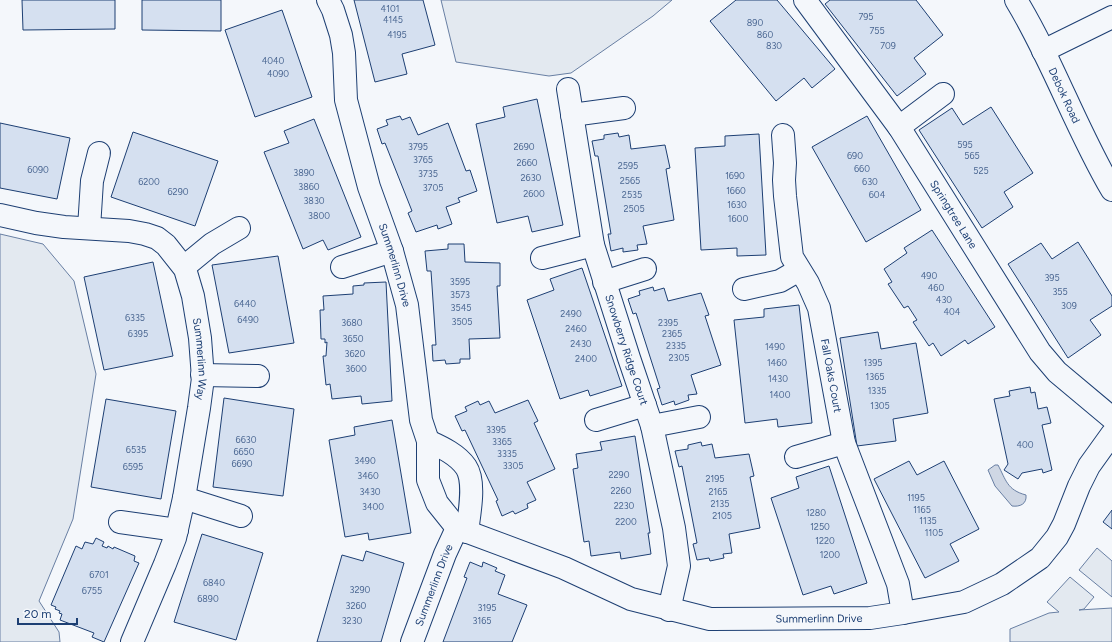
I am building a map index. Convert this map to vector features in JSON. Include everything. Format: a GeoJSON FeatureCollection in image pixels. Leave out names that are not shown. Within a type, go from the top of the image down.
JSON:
{"type":"FeatureCollection","features":[{"type":"Feature","properties":{"kind":"street","name":"Summerlinn Drive"},"geometry":{"type":"LineString","coordinates":[[328,0],[333,10],[341,35],[344,53],[346,100],[369,187],[392,251],[407,305],[421,420],[428,441],[428,480],[437,503],[462,530],[564,568],[631,599],[710,620],[870,618],[964,602],[1002,584],[1040,558],[1057,538],[1068,514],[1078,486],[1089,466],[1112,434]]}},
{"type":"Feature","properties":{"kind":"street","name":"Debok Road"},"geometry":{"type":"LineString","coordinates":[[1016,0],[1112,190]]}},
{"type":"Feature","properties":{"kind":"street","name":"Springtree Lane"},"geometry":{"type":"LineString","coordinates":[[807,1],[899,127],[1040,352],[1057,372],[1112,418]]}},
{"type":"Feature","properties":{"kind":"street"},"geometry":{"type":"LineString","coordinates":[[1043,51],[1112,17]]}},
{"type":"Feature","properties":{"kind":"street","name":"Snowberry Ridge Court"},"geometry":{"type":"LineString","coordinates":[[568,89],[593,245],[652,426],[674,528],[679,566],[669,610]]}},
{"type":"Feature","properties":{"kind":"street"},"geometry":{"type":"LineString","coordinates":[[899,127],[943,94]]}},
{"type":"Feature","properties":{"kind":"street"},"geometry":{"type":"LineString","coordinates":[[572,115],[624,108]]}},
{"type":"Feature","properties":{"kind":"street","name":"Fall Oaks Court"},"geometry":{"type":"LineString","coordinates":[[783,135],[787,223],[792,257],[808,283],[819,308],[844,443],[898,584],[903,613]]}},
{"type":"Feature","properties":{"kind":"street"},"geometry":{"type":"LineString","coordinates":[[89,228],[92,181],[99,153]]}},
{"type":"Feature","properties":{"kind":"street","name":"Summerlinn Way"},"geometry":{"type":"LineString","coordinates":[[0,215],[36,223],[64,227],[130,231],[157,238],[166,245],[185,269],[193,296],[200,338],[202,375],[199,408],[184,498],[177,530],[165,564],[132,642]]}},
{"type":"Feature","properties":{"kind":"street"},"geometry":{"type":"LineString","coordinates":[[184,267],[212,244],[240,228]]}},
{"type":"Feature","properties":{"kind":"street"},"geometry":{"type":"LineString","coordinates":[[542,258],[593,245]]}},
{"type":"Feature","properties":{"kind":"street"},"geometry":{"type":"LineString","coordinates":[[342,267],[392,251]]}},
{"type":"Feature","properties":{"kind":"street"},"geometry":{"type":"LineString","coordinates":[[604,282],[645,269]]}},
{"type":"Feature","properties":{"kind":"street"},"geometry":{"type":"LineString","coordinates":[[744,289],[780,281],[799,270]]}},
{"type":"Feature","properties":{"kind":"street"},"geometry":{"type":"LineString","coordinates":[[202,375],[258,376]]}},
{"type":"Feature","properties":{"kind":"street"},"geometry":{"type":"LineString","coordinates":[[596,420],[645,405]]}},
{"type":"Feature","properties":{"kind":"street"},"geometry":{"type":"LineString","coordinates":[[652,426],[699,418]]}},
{"type":"Feature","properties":{"kind":"street"},"geometry":{"type":"LineString","coordinates":[[428,441],[455,456],[467,468],[471,483],[462,530]]}},
{"type":"Feature","properties":{"kind":"street"},"geometry":{"type":"LineString","coordinates":[[796,457],[844,443]]}},
{"type":"Feature","properties":{"kind":"street"},"geometry":{"type":"LineString","coordinates":[[184,498],[241,516]]}},
{"type":"Feature","properties":{"kind":"street"},"geometry":{"type":"LineString","coordinates":[[120,522],[177,530]]}},
{"type":"Feature","properties":{"kind":"street","name":"Summerlinn Drive"},"geometry":{"type":"LineString","coordinates":[[412,642],[446,554],[462,530]]}},
{"type":"Feature","properties":{"kind":"shaded area"},"geometry":{"type":"Polygon","coordinates":[[[441,0],[672,0],[653,16],[571,73],[549,76],[456,62],[441,0]]]}},
{"type":"Feature","properties":{"kind":"shaded area"},"geometry":{"type":"Polygon","coordinates":[[[0,234],[43,244],[74,281],[96,374],[73,519],[39,601],[59,632],[60,642],[0,642],[0,234]]]}},
{"type":"Feature","properties":{"kind":"shaded area"},"geometry":{"type":"Polygon","coordinates":[[[995,465],[998,465],[1005,480],[1011,487],[1026,495],[1024,503],[1018,506],[1012,506],[995,486],[988,470],[995,465]]]}},
{"type":"Feature","properties":{"kind":"shaded area"},"geometry":{"type":"Polygon","coordinates":[[[1097,548],[1112,561],[1112,597],[1079,570],[1097,548]]]}},
{"type":"Feature","properties":{"kind":"shaded area"},"geometry":{"type":"Polygon","coordinates":[[[1070,577],[1094,597],[1084,609],[1079,610],[1112,608],[1112,642],[1010,642],[1010,629],[1049,613],[1059,612],[1047,602],[1070,577]]]}},
{"type":"Feature","properties":{"kind":"building"},"geometry":{"type":"Polygon","coordinates":[[[22,0],[115,0],[115,29],[23,30],[22,0]]]}},
{"type":"Feature","properties":{"kind":"building"},"geometry":{"type":"Polygon","coordinates":[[[142,0],[221,0],[221,31],[142,30],[142,0]]]}},
{"type":"Feature","properties":{"kind":"building"},"geometry":{"type":"Polygon","coordinates":[[[354,0],[423,0],[435,45],[402,54],[407,74],[375,82],[354,0]]]}},
{"type":"Feature","properties":{"kind":"building"},"geometry":{"type":"Polygon","coordinates":[[[736,0],[777,0],[835,69],[812,88],[804,78],[776,101],[710,21],[736,0]]]}},
{"type":"Feature","properties":{"kind":"building"},"geometry":{"type":"Polygon","coordinates":[[[830,0],[916,0],[943,35],[914,58],[926,74],[897,96],[825,4],[830,0]]]}},
{"type":"Feature","properties":{"kind":"building"},"geometry":{"type":"Polygon","coordinates":[[[282,10],[312,97],[255,117],[225,30],[282,10]]]}},
{"type":"Feature","properties":{"kind":"building"},"geometry":{"type":"Polygon","coordinates":[[[537,99],[563,225],[532,232],[528,216],[497,223],[476,124],[505,117],[503,107],[537,99]]]}},
{"type":"Feature","properties":{"kind":"building"},"geometry":{"type":"Polygon","coordinates":[[[991,107],[1033,173],[1004,192],[1013,207],[982,228],[919,130],[952,108],[963,125],[991,107]]]}},
{"type":"Feature","properties":{"kind":"building"},"geometry":{"type":"Polygon","coordinates":[[[400,116],[402,120],[410,117],[418,135],[448,123],[466,171],[470,170],[477,191],[458,198],[460,202],[446,207],[452,224],[438,229],[437,225],[416,232],[408,213],[412,211],[385,143],[382,144],[377,129],[388,125],[386,120],[400,116]]]}},
{"type":"Feature","properties":{"kind":"building"},"geometry":{"type":"Polygon","coordinates":[[[867,116],[921,210],[866,242],[812,147],[867,116]]]}},
{"type":"Feature","properties":{"kind":"building"},"geometry":{"type":"Polygon","coordinates":[[[314,119],[361,237],[328,250],[323,240],[303,249],[264,152],[289,143],[284,131],[314,119]]]}},
{"type":"Feature","properties":{"kind":"building"},"geometry":{"type":"Polygon","coordinates":[[[0,123],[70,138],[57,199],[0,188],[0,123]]]}},
{"type":"Feature","properties":{"kind":"building"},"geometry":{"type":"Polygon","coordinates":[[[133,132],[218,161],[195,226],[111,197],[133,132]]]}},
{"type":"Feature","properties":{"kind":"building"},"geometry":{"type":"Polygon","coordinates":[[[618,133],[619,137],[629,135],[631,149],[665,145],[670,168],[666,169],[674,220],[643,226],[647,244],[637,245],[638,250],[623,252],[623,248],[611,251],[608,234],[611,234],[598,156],[595,156],[592,141],[604,139],[604,135],[618,133]]]}},
{"type":"Feature","properties":{"kind":"building"},"geometry":{"type":"Polygon","coordinates":[[[759,134],[766,255],[737,256],[737,248],[701,250],[695,148],[725,146],[725,136],[759,134]]]}},
{"type":"Feature","properties":{"kind":"building"},"geometry":{"type":"Polygon","coordinates":[[[932,230],[995,327],[968,344],[965,340],[941,356],[933,343],[929,346],[913,322],[917,320],[908,306],[904,308],[888,284],[892,282],[884,269],[907,253],[904,248],[932,230]]]}},
{"type":"Feature","properties":{"kind":"building"},"geometry":{"type":"Polygon","coordinates":[[[1078,242],[1112,296],[1112,306],[1090,320],[1101,335],[1068,358],[1008,264],[1041,243],[1052,259],[1078,242]]]}},
{"type":"Feature","properties":{"kind":"building"},"geometry":{"type":"Polygon","coordinates":[[[448,244],[464,244],[465,262],[500,263],[500,286],[497,286],[500,338],[469,339],[470,359],[460,359],[460,363],[446,364],[445,360],[433,361],[432,345],[436,345],[431,271],[427,271],[425,251],[448,249],[448,244]]]}},
{"type":"Feature","properties":{"kind":"building"},"geometry":{"type":"Polygon","coordinates":[[[278,256],[294,343],[229,353],[212,265],[278,256]]]}},
{"type":"Feature","properties":{"kind":"building"},"geometry":{"type":"Polygon","coordinates":[[[153,262],[173,356],[104,370],[84,277],[153,262]]]}},
{"type":"Feature","properties":{"kind":"building"},"geometry":{"type":"Polygon","coordinates":[[[582,268],[622,386],[590,396],[588,390],[560,399],[527,300],[554,290],[550,279],[582,268]]]}},
{"type":"Feature","properties":{"kind":"building"},"geometry":{"type":"Polygon","coordinates":[[[386,282],[392,401],[362,404],[361,396],[332,399],[330,384],[326,385],[323,356],[326,356],[327,342],[325,343],[325,339],[321,339],[320,310],[324,310],[323,296],[353,294],[353,286],[364,285],[364,283],[386,282]]]}},
{"type":"Feature","properties":{"kind":"building"},"geometry":{"type":"Polygon","coordinates":[[[653,287],[654,291],[664,288],[668,301],[701,293],[709,315],[705,316],[721,365],[691,375],[697,394],[688,395],[689,400],[675,405],[674,401],[662,405],[657,389],[660,388],[636,313],[633,314],[628,299],[640,295],[639,291],[653,287]]]}},
{"type":"Feature","properties":{"kind":"building"},"geometry":{"type":"Polygon","coordinates":[[[799,305],[812,423],[778,427],[777,419],[745,423],[734,320],[764,317],[764,309],[799,305]]]}},
{"type":"Feature","properties":{"kind":"building"},"geometry":{"type":"Polygon","coordinates":[[[878,332],[881,349],[916,343],[928,413],[893,419],[896,441],[857,446],[840,338],[878,332]]]}},
{"type":"Feature","properties":{"kind":"building"},"geometry":{"type":"Polygon","coordinates":[[[1030,387],[1031,393],[1035,392],[1038,409],[1047,407],[1051,423],[1042,425],[1052,470],[1043,473],[1042,469],[1022,473],[1018,479],[1004,470],[1008,464],[994,399],[1010,396],[1009,391],[1030,387]]]}},
{"type":"Feature","properties":{"kind":"building"},"geometry":{"type":"Polygon","coordinates":[[[224,398],[294,409],[283,496],[213,487],[224,398]]]}},
{"type":"Feature","properties":{"kind":"building"},"geometry":{"type":"Polygon","coordinates":[[[106,399],[176,411],[161,499],[91,487],[106,399]]]}},
{"type":"Feature","properties":{"kind":"building"},"geometry":{"type":"Polygon","coordinates":[[[528,400],[538,421],[534,423],[555,469],[527,482],[536,500],[527,504],[528,508],[515,514],[513,511],[502,516],[496,501],[498,500],[465,430],[462,431],[455,416],[467,411],[465,407],[478,401],[480,405],[489,401],[495,413],[528,400]]]}},
{"type":"Feature","properties":{"kind":"building"},"geometry":{"type":"Polygon","coordinates":[[[392,420],[411,533],[369,540],[368,533],[345,537],[329,440],[355,435],[354,427],[392,420]]]}},
{"type":"Feature","properties":{"kind":"building"},"geometry":{"type":"Polygon","coordinates":[[[635,436],[650,533],[648,533],[651,554],[621,559],[620,552],[591,556],[589,541],[584,542],[573,469],[578,468],[576,454],[602,450],[600,442],[635,436]]]}},
{"type":"Feature","properties":{"kind":"building"},"geometry":{"type":"Polygon","coordinates":[[[701,442],[702,446],[712,444],[715,458],[749,454],[754,476],[750,477],[760,528],[729,534],[732,553],[723,554],[724,558],[710,561],[709,558],[697,560],[693,544],[697,543],[682,466],[679,467],[675,451],[688,449],[688,445],[701,442]]]}},
{"type":"Feature","properties":{"kind":"building"},"geometry":{"type":"Polygon","coordinates":[[[909,461],[917,475],[944,461],[979,529],[950,544],[959,561],[925,578],[874,479],[909,461]]]}},
{"type":"Feature","properties":{"kind":"building"},"geometry":{"type":"Polygon","coordinates":[[[829,466],[867,583],[834,594],[831,586],[803,595],[771,498],[799,488],[796,477],[829,466]]]}},
{"type":"Feature","properties":{"kind":"building"},"geometry":{"type":"Polygon","coordinates":[[[1112,510],[1112,529],[1103,522],[1112,510]]]}},
{"type":"Feature","properties":{"kind":"building"},"geometry":{"type":"Polygon","coordinates":[[[202,534],[263,553],[236,640],[174,622],[202,534]]]}},
{"type":"Feature","properties":{"kind":"building"},"geometry":{"type":"Polygon","coordinates":[[[96,538],[104,542],[102,546],[107,548],[108,546],[113,549],[114,547],[135,556],[134,561],[139,563],[104,642],[92,637],[94,633],[60,620],[62,614],[59,613],[60,611],[55,609],[56,607],[51,605],[76,546],[82,549],[85,542],[93,544],[96,538]]]}},
{"type":"Feature","properties":{"kind":"building"},"geometry":{"type":"Polygon","coordinates":[[[366,551],[404,563],[381,642],[317,642],[342,555],[363,561],[366,551]]]}},
{"type":"Feature","properties":{"kind":"building"},"geometry":{"type":"Polygon","coordinates":[[[470,562],[482,567],[483,562],[497,568],[495,571],[505,575],[498,594],[527,605],[512,642],[443,642],[467,578],[464,577],[470,562]]]}}]}
